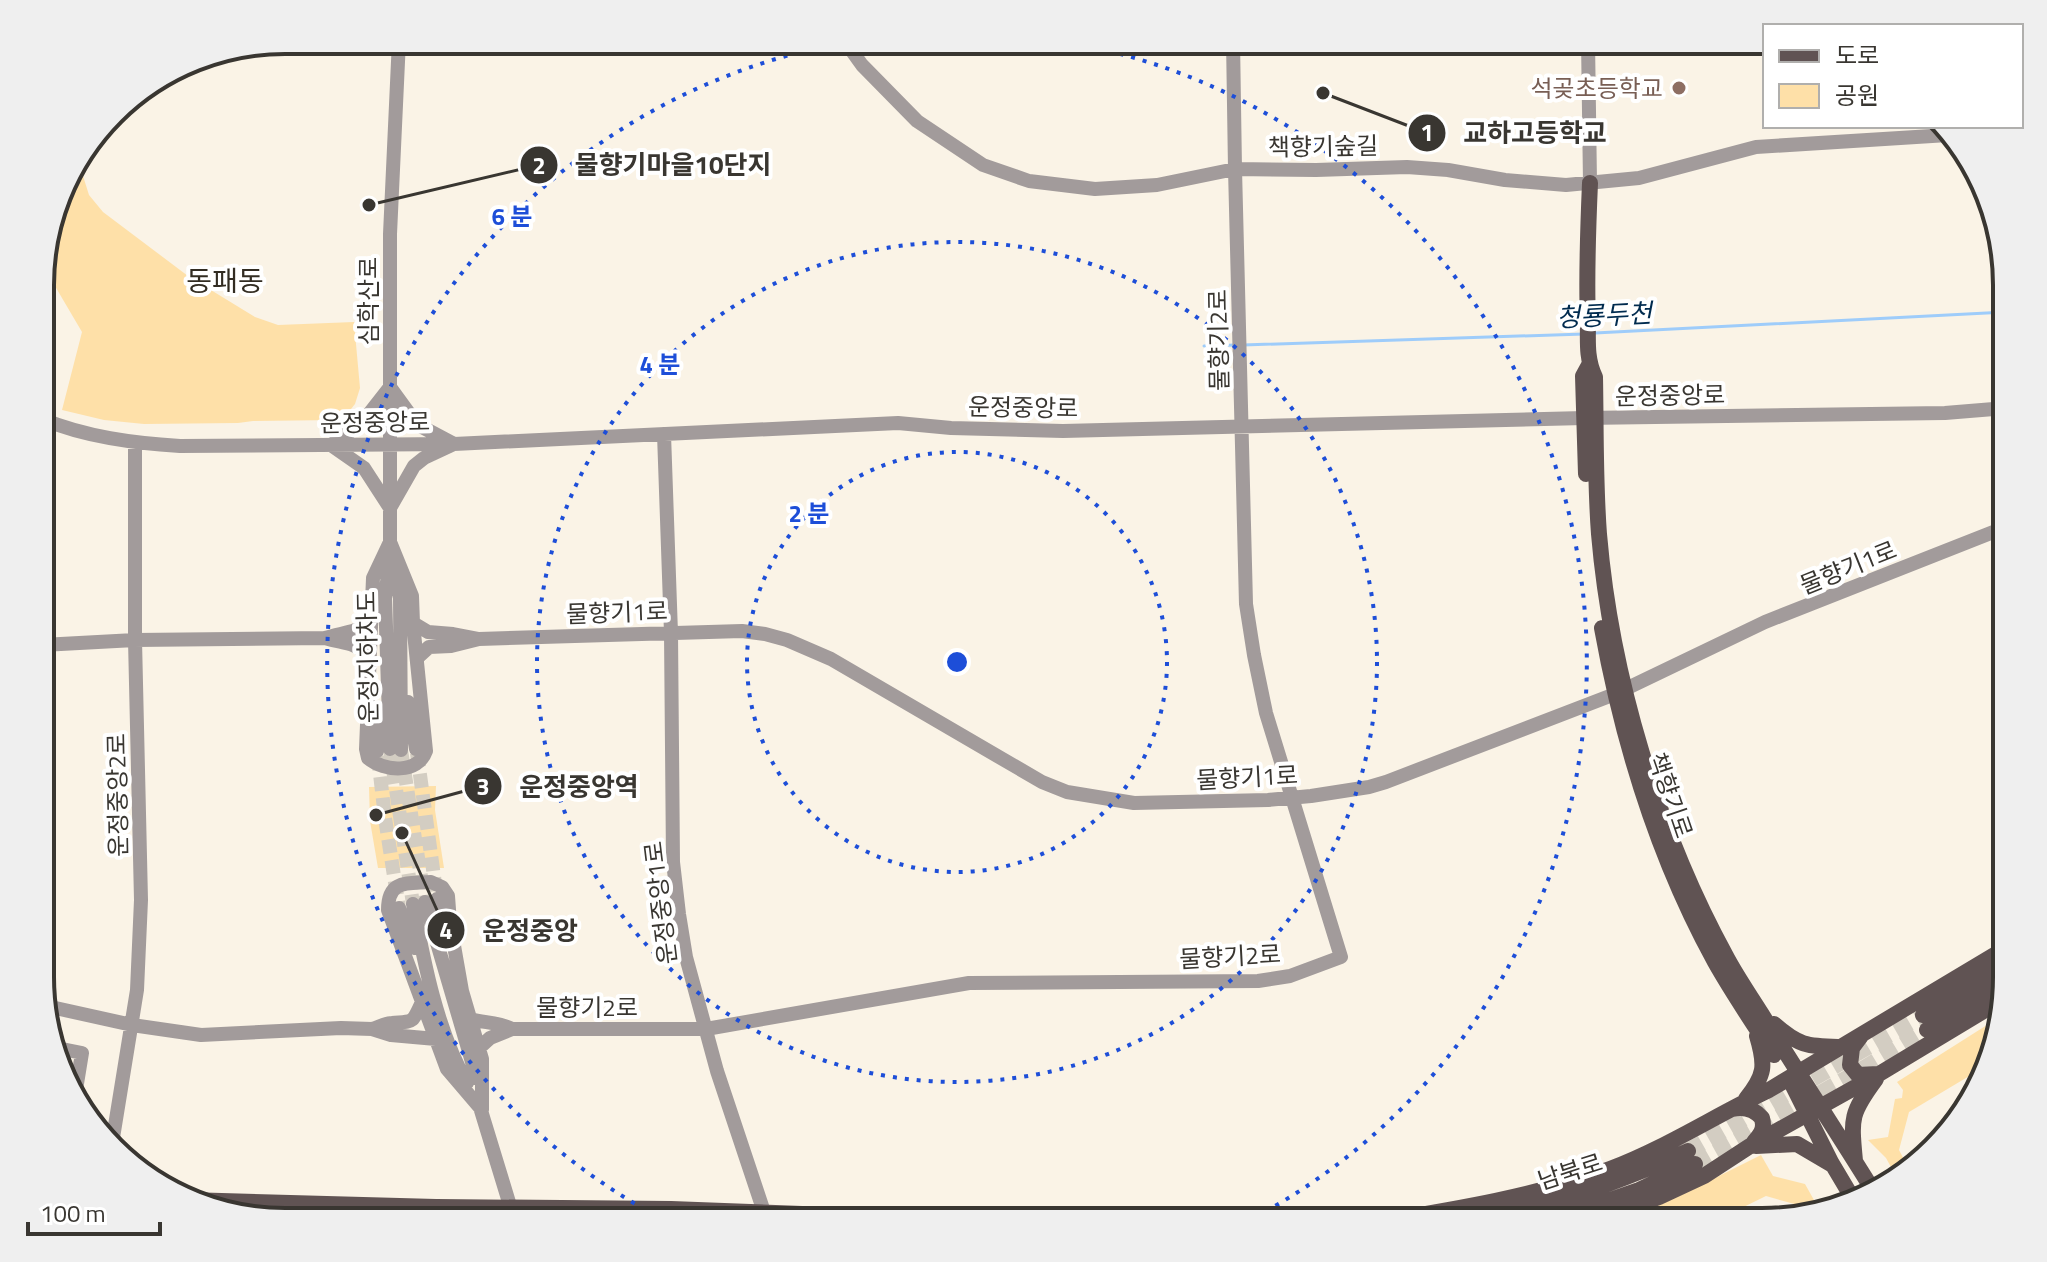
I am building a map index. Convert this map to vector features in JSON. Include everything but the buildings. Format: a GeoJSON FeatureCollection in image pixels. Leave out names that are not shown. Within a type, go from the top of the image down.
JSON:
{"type":"FeatureCollection","features":[{"type":"Feature","properties":{"kind":"main road","name":"책향기로"},"geometry":{"type":"LineString","coordinates":[[1590,183],[1589,365],[1583,376],[1590,418],[1589,538],[1595,594],[1620,692],[1636,775],[1686,904],[1716,963],[1755,1015],[1814,1111],[1856,1162],[1868,1182]]}},
{"type":"Feature","properties":{"kind":"main road"},"geometry":{"type":"LineString","coordinates":[[1461,1208],[1552,1188],[1612,1168],[1665,1145],[1769,1090],[1993,956]]}},
{"type":"Feature","properties":{"kind":"main road"},"geometry":{"type":"LineString","coordinates":[[1993,974],[1925,1022],[1993,989]]}},
{"type":"Feature","properties":{"kind":"main road"},"geometry":{"type":"LineString","coordinates":[[1629,1208],[1704,1176],[1750,1146],[1991,1006]]}},
{"type":"Feature","properties":{"kind":"main road"},"geometry":{"type":"LineString","coordinates":[[1755,1015],[1800,1043],[1841,1047]]}},
{"type":"Feature","properties":{"kind":"main road"},"geometry":{"type":"LineString","coordinates":[[1736,1106],[1760,1082],[1763,1069],[1755,1015]]}},
{"type":"Feature","properties":{"kind":"main road"},"geometry":{"type":"LineString","coordinates":[[1863,1033],[1852,1048],[1850,1065],[1858,1075],[1879,1074]]}},
{"type":"Feature","properties":{"kind":"main road"},"geometry":{"type":"LineString","coordinates":[[1856,1162],[1852,1127],[1854,1114],[1859,1101],[1879,1074]]}},
{"type":"Feature","properties":{"kind":"main road"},"geometry":{"type":"LineString","coordinates":[[1736,1106],[1751,1109],[1762,1118],[1762,1133],[1750,1146]]}},
{"type":"Feature","properties":{"kind":"main road","name":"책향기로"},"geometry":{"type":"LineString","coordinates":[[1814,1111],[1832,1164],[1848,1191]]}},
{"type":"Feature","properties":{"kind":"main road"},"geometry":{"type":"LineString","coordinates":[[1750,1146],[1797,1144],[1832,1164]]}},
{"type":"Feature","properties":{"kind":"main road","name":"남북로"},"geometry":{"type":"LineString","coordinates":[[1530,1208],[1691,1157],[1639,1190],[1586,1208]]}},
{"type":"Feature","properties":{"kind":"main road"},"geometry":{"type":"LineString","coordinates":[[230,1201],[446,1208]]}},
{"type":"Feature","properties":{"kind":"street","name":"심학산로"},"geometry":{"type":"LineString","coordinates":[[390,561],[390,234],[398,54]]}},
{"type":"Feature","properties":{"kind":"street","name":"책향기숲길"},"geometry":{"type":"LineString","coordinates":[[854,54],[917,121],[983,165],[1029,181],[1095,189],[1157,185],[1235,169],[1407,167],[1566,185],[1639,178],[1756,147],[1937,136]]}},
{"type":"Feature","properties":{"kind":"street"},"geometry":{"type":"LineString","coordinates":[[1233,54],[1235,169]]}},
{"type":"Feature","properties":{"kind":"street","name":"책향기로"},"geometry":{"type":"LineString","coordinates":[[1588,54],[1590,183]]}},
{"type":"Feature","properties":{"kind":"street","name":"물향기2로"},"geometry":{"type":"LineString","coordinates":[[470,1019],[501,1023],[512,1029],[706,1029],[969,983],[1258,981],[1290,976],[1341,957],[1266,713],[1248,617],[1244,562],[1235,169]]}},
{"type":"Feature","properties":{"kind":"street"},"geometry":{"type":"LineString","coordinates":[[390,387],[414,420],[454,444],[414,466],[390,508],[364,468],[331,445],[361,424],[390,387]]}},
{"type":"Feature","properties":{"kind":"street","name":"운정중앙로"},"geometry":{"type":"LineString","coordinates":[[54,424],[135,443],[180,446],[331,445],[454,444],[898,423],[951,428],[1063,431],[1945,413],[1993,409]]}},
{"type":"Feature","properties":{"kind":"street","name":"운정중앙1로"},"geometry":{"type":"LineString","coordinates":[[664,434],[671,633],[673,862],[679,914],[686,957],[717,1071],[763,1208]]}},
{"type":"Feature","properties":{"kind":"street","name":"운정중앙2로"},"geometry":{"type":"LineString","coordinates":[[114,1131],[137,990],[141,900],[135,640],[135,443]]}},
{"type":"Feature","properties":{"kind":"street","name":"물향기1로"},"geometry":{"type":"LineString","coordinates":[[479,639],[742,631],[765,634],[831,659],[1042,782],[1067,792],[1134,803],[1293,798],[1386,782],[1620,692],[1765,622],[1993,532]]}},
{"type":"Feature","properties":{"kind":"street"},"geometry":{"type":"LineString","coordinates":[[390,542],[412,596],[426,751],[417,765],[383,768],[368,758],[366,749],[373,578],[390,542]]}},
{"type":"Feature","properties":{"kind":"street","name":"운정지하차도"},"geometry":{"type":"LineString","coordinates":[[390,561],[400,598],[396,750],[388,675],[385,596],[390,561]]}},
{"type":"Feature","properties":{"kind":"street"},"geometry":{"type":"LineString","coordinates":[[325,638],[342,632],[355,632],[371,620]]}},
{"type":"Feature","properties":{"kind":"street"},"geometry":{"type":"LineString","coordinates":[[413,623],[428,632],[479,639]]}},
{"type":"Feature","properties":{"kind":"street"},"geometry":{"type":"LineString","coordinates":[[54,644],[135,640],[325,638],[353,643],[369,655]]}},
{"type":"Feature","properties":{"kind":"street"},"geometry":{"type":"LineString","coordinates":[[417,658],[429,647],[451,646],[479,639]]}},
{"type":"Feature","properties":{"kind":"street"},"geometry":{"type":"LineString","coordinates":[[431,882],[442,887],[448,896],[462,991],[482,1059],[481,1108],[447,1069],[388,910],[391,890],[400,884],[431,882]]}},
{"type":"Feature","properties":{"kind":"street"},"geometry":{"type":"LineString","coordinates":[[481,1108],[457,1065],[429,982],[418,903],[472,1062],[481,1108],[511,1208]]}},
{"type":"Feature","properties":{"kind":"street"},"geometry":{"type":"LineString","coordinates":[[372,1029],[390,1022],[412,1020],[422,1002]]}},
{"type":"Feature","properties":{"kind":"street"},"geometry":{"type":"LineString","coordinates":[[56,1008],[179,1033],[212,1035],[341,1028],[372,1029],[391,1035],[436,1039]]}},
{"type":"Feature","properties":{"kind":"street"},"geometry":{"type":"LineString","coordinates":[[479,1048],[490,1038],[512,1029]]}},
{"type":"Feature","properties":{"kind":"street"},"geometry":{"type":"LineString","coordinates":[[66,1050],[82,1053],[78,1078]]}},
{"type":"Feature","properties":{"kind":"green space"},"geometry":{"type":"Polygon","coordinates":[[[82,174],[89,195],[103,212],[188,276],[255,317],[278,325],[354,322],[360,388],[355,404],[347,414],[336,420],[144,424],[104,420],[62,410],[82,332],[54,284],[62,225],[82,174]]]}},
{"type":"Feature","properties":{"kind":"green space"},"geometry":{"type":"Polygon","coordinates":[[[436,786],[435,810],[444,868],[378,868],[370,821],[369,787],[436,786]]]}},
{"type":"Feature","properties":{"kind":"green space"},"geometry":{"type":"Polygon","coordinates":[[[1988,1024],[1971,1075],[1909,1112],[1899,1150],[1904,1159],[1891,1168],[1868,1140],[1888,1137],[1895,1099],[1902,1098],[1903,1090],[1897,1082],[1988,1024]]]}},
{"type":"Feature","properties":{"kind":"green space"},"geometry":{"type":"Polygon","coordinates":[[[1761,1155],[1773,1176],[1805,1184],[1815,1202],[1798,1205],[1766,1196],[1742,1208],[1644,1208],[1681,1195],[1761,1155]]]}},
{"type":"Feature","properties":{"kind":"waterway","name":"청룡두천"},"geometry":{"type":"LineString","coordinates":[[1595,333],[1993,313]]}},
{"type":"Feature","properties":{"kind":"waterway","name":"청룡두천"},"geometry":{"type":"LineString","coordinates":[[1243,345],[1584,334]]}},
{"type":"Feature","properties":{"kind":"waterway","name":"청룡두천"},"geometry":{"type":"LineString","coordinates":[[1204,346],[1236,345]]}},
{"type":"Feature","properties":{"kind":"tunnel"},"geometry":{"type":"LineString","coordinates":[[390,749],[413,904]]}},
{"type":"Feature","properties":{"kind":"tunnel"},"geometry":{"type":"LineString","coordinates":[[401,750],[425,902]]}},
{"type":"Feature","properties":{"kind":"tunnel"},"geometry":{"type":"LineString","coordinates":[[417,753],[436,891]]}},
{"type":"Feature","properties":{"kind":"tunnel"},"geometry":{"type":"LineString","coordinates":[[378,756],[399,908]]}},
{"type":"Feature","properties":{"kind":"tunnel"},"geometry":{"type":"LineString","coordinates":[[1688,1151],[1923,1015]]}},
{"type":"Feature","properties":{"kind":"tunnel"},"geometry":{"type":"LineString","coordinates":[[1695,1164],[1927,1030]]}},
{"type":"Feature","properties":{"kind":"place","name":"석곶초등학교"},"geometry":{"type":"Point","coordinates":[1679,88]}},
{"type":"Feature","properties":{"kind":"place","name":"교하고등학교"},"geometry":{"type":"Point","coordinates":[1323,93]}},
{"type":"Feature","properties":{"kind":"place","name":"물향기마을10단지"},"geometry":{"type":"Point","coordinates":[369,205]}},
{"type":"Feature","properties":{"kind":"place","name":"운정중앙역"},"geometry":{"type":"Point","coordinates":[376,815]}},
{"type":"Feature","properties":{"kind":"place","name":"운정중앙"},"geometry":{"type":"Point","coordinates":[402,833]}},
{"type":"Feature","properties":{"kind":"district","name":"동패동"},"geometry":{"type":"Point","coordinates":[225,280]}}]}
